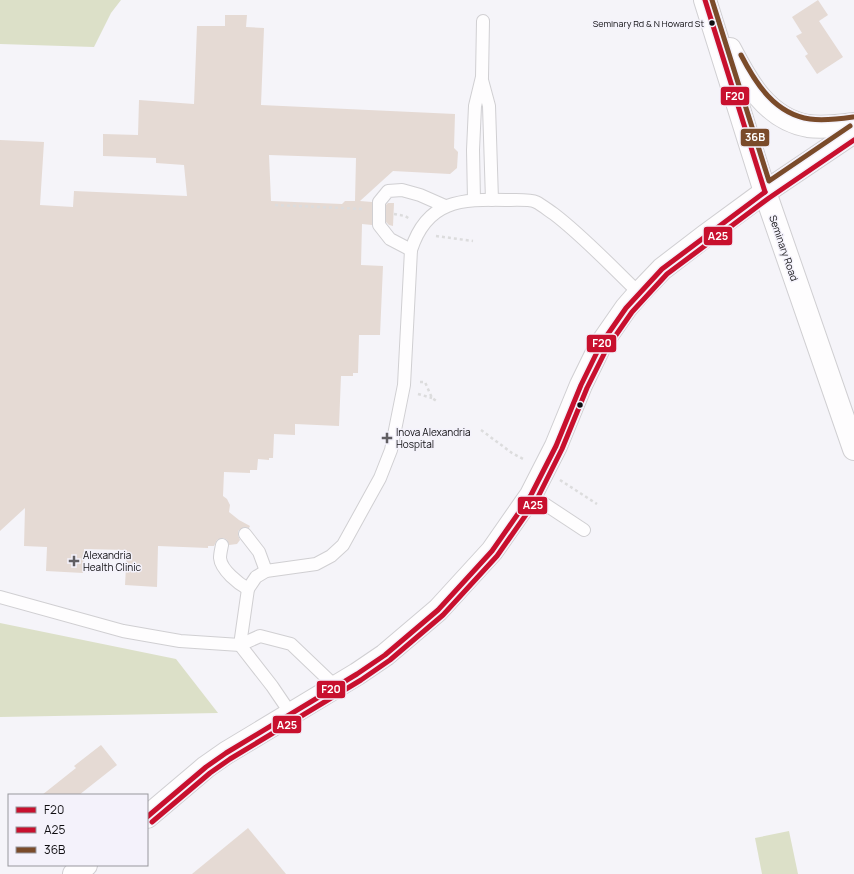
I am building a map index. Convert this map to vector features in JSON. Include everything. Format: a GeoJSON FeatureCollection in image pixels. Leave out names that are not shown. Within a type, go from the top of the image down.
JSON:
{"type":"FeatureCollection","features":[{"type":"Feature","properties":{"kind":"street"},"geometry":{"type":"LineString","coordinates":[[706,0],[739,67],[755,93],[773,112],[793,122],[808,126],[832,127],[854,124]]}},
{"type":"Feature","properties":{"kind":"street","name":"Seminary Road"},"geometry":{"type":"LineString","coordinates":[[706,0],[765,192],[854,449]]}},
{"type":"Feature","properties":{"kind":"street"},"geometry":{"type":"LineString","coordinates":[[148,816],[206,767],[226,753],[336,687],[385,655],[438,610],[492,551],[531,495],[556,446],[581,385],[602,344],[638,293],[662,269],[681,254],[765,192],[854,132]]}},
{"type":"Feature","properties":{"kind":"street"},"geometry":{"type":"LineString","coordinates":[[74,874],[85,866]]}},
{"type":"Feature","properties":{"kind":"lane"},"geometry":{"type":"LineString","coordinates":[[474,200],[473,150],[475,106],[482,77],[483,21]]}},
{"type":"Feature","properties":{"kind":"lane"},"geometry":{"type":"LineString","coordinates":[[482,77],[489,106],[492,200]]}},
{"type":"Feature","properties":{"kind":"lane"},"geometry":{"type":"LineString","coordinates":[[411,250],[390,239],[379,225],[379,202],[388,191],[402,190],[420,195],[445,206]]}},
{"type":"Feature","properties":{"kind":"lane"},"geometry":{"type":"LineString","coordinates":[[291,714],[240,644],[248,589],[256,578],[266,571],[316,564],[331,556],[343,545],[380,478],[391,450],[404,385],[411,250],[416,236],[422,226],[445,206],[466,200],[535,201],[569,225],[638,293]]}},
{"type":"Feature","properties":{"kind":"lane"},"geometry":{"type":"LineString","coordinates":[[531,495],[584,530]]}},
{"type":"Feature","properties":{"kind":"lane"},"geometry":{"type":"LineString","coordinates":[[245,534],[259,552],[266,571]]}},
{"type":"Feature","properties":{"kind":"lane"},"geometry":{"type":"LineString","coordinates":[[222,545],[220,560],[227,571],[238,583],[248,589]]}},
{"type":"Feature","properties":{"kind":"lane"},"geometry":{"type":"LineString","coordinates":[[0,597],[123,631],[180,641],[240,644],[260,636],[291,644],[336,687]]}},
{"type":"Feature","properties":{"kind":"path"},"geometry":{"type":"LineString","coordinates":[[417,386],[418,382],[425,382],[432,398]]}},
{"type":"Feature","properties":{"kind":"path"},"geometry":{"type":"LineString","coordinates":[[415,394],[432,398],[438,402]]}},
{"type":"Feature","properties":{"kind":"green space"},"geometry":{"type":"Polygon","coordinates":[[[0,0],[121,0],[111,13],[94,47],[0,44],[0,0]]]}},
{"type":"Feature","properties":{"kind":"green space"},"geometry":{"type":"Polygon","coordinates":[[[0,623],[176,659],[218,713],[0,717],[0,623]]]}},
{"type":"Feature","properties":{"kind":"green space"},"geometry":{"type":"Polygon","coordinates":[[[789,831],[798,874],[762,874],[755,838],[789,831]]]}},
{"type":"Feature","properties":{"kind":"building"},"geometry":{"type":"Polygon","coordinates":[[[818,0],[828,15],[819,21],[843,57],[817,74],[805,56],[808,54],[796,36],[802,33],[792,17],[818,0]]]}},
{"type":"Feature","properties":{"kind":"building"},"geometry":{"type":"Polygon","coordinates":[[[225,15],[247,15],[246,27],[264,28],[261,105],[455,114],[454,148],[458,152],[457,168],[450,174],[393,171],[360,201],[372,202],[372,225],[362,224],[361,265],[383,266],[380,335],[359,335],[358,373],[353,373],[353,376],[341,376],[339,426],[295,424],[295,435],[274,434],[273,458],[269,458],[269,460],[258,459],[257,470],[250,470],[250,473],[224,472],[223,496],[227,499],[230,505],[229,512],[250,526],[249,528],[244,527],[238,531],[240,540],[237,544],[229,545],[227,540],[223,538],[217,540],[214,546],[208,546],[208,548],[158,546],[157,587],[125,585],[127,550],[84,549],[83,573],[46,571],[47,547],[24,546],[25,508],[0,531],[0,140],[44,142],[40,205],[73,207],[74,191],[187,196],[184,165],[156,163],[156,158],[103,156],[103,134],[138,135],[139,100],[194,104],[197,26],[225,26],[225,15]],[[269,155],[271,201],[342,204],[345,201],[355,201],[356,158],[269,155]]]}},
{"type":"Feature","properties":{"kind":"building"},"geometry":{"type":"Polygon","coordinates":[[[388,203],[394,203],[393,226],[386,222],[386,205],[388,203]]]}},
{"type":"Feature","properties":{"kind":"building"},"geometry":{"type":"Polygon","coordinates":[[[101,745],[117,765],[80,794],[43,794],[76,768],[74,766],[101,745]]]}},
{"type":"Feature","properties":{"kind":"building"},"geometry":{"type":"Polygon","coordinates":[[[248,828],[286,874],[192,874],[248,828]]]}},
{"type":"Feature","properties":{"kind":"transit line","name":"F20"},"geometry":{"type":"LineString","coordinates":[[705,0],[765,192]]}},
{"type":"Feature","properties":{"kind":"transit line","name":"36B"},"geometry":{"type":"LineString","coordinates":[[712,0],[769,181],[850,126]]}},
{"type":"Feature","properties":{"kind":"transit line","name":"36B"},"geometry":{"type":"LineString","coordinates":[[741,55],[760,87],[768,96],[787,111],[798,116],[815,120],[832,120],[853,117]]}},
{"type":"Feature","properties":{"kind":"transit line","name":"A25"},"geometry":{"type":"LineString","coordinates":[[152,822],[210,773],[230,759],[361,680],[390,660],[443,615],[497,556],[537,499],[562,449],[587,388],[607,348],[632,312],[667,274],[769,198],[854,140]]}},
{"type":"Feature","properties":{"kind":"transit line","name":"F20"},"geometry":{"type":"LineString","coordinates":[[148,816],[206,767],[226,753],[357,674],[385,655],[438,610],[492,551],[531,495],[556,446],[581,385],[601,344],[626,308],[662,269],[765,192]]}},
{"type":"Feature","properties":{"kind":"place","name":"Seminary Rd & N Howard St"},"geometry":{"type":"Point","coordinates":[712,23]}},
{"type":"Feature","properties":{"kind":"place","name":"Inova Alexandria Hospital"},"geometry":{"type":"Point","coordinates":[387,438]}},
{"type":"Feature","properties":{"kind":"place","name":"Alexandria Health Clinic"},"geometry":{"type":"Point","coordinates":[74,561]}}]}
